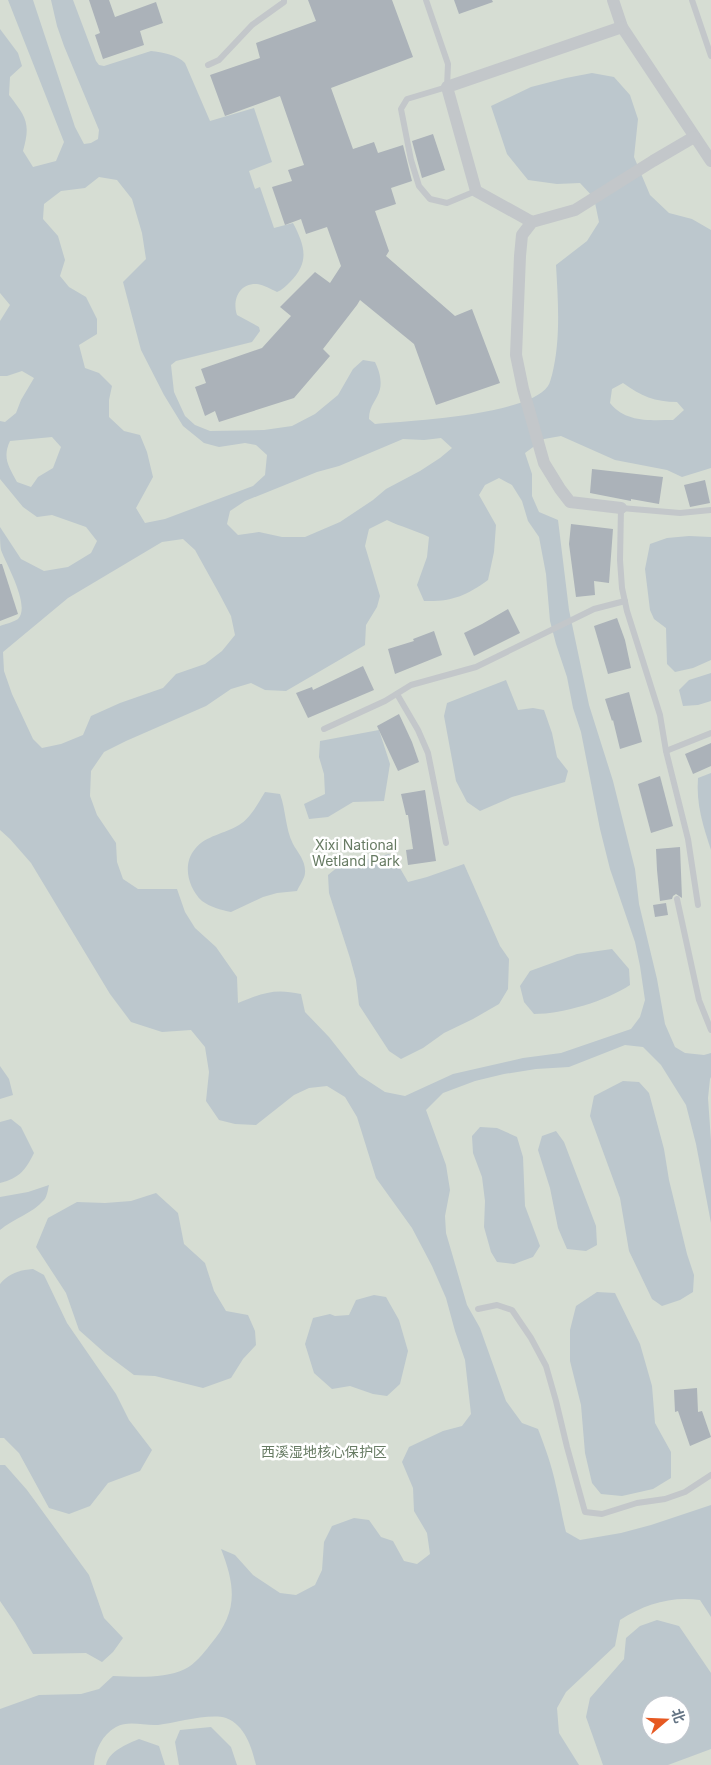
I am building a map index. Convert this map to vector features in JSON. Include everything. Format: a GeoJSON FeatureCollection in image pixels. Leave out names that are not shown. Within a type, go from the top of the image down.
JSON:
{"type":"FeatureCollection","features":[{"type":"Feature","properties":{"kind":"street"},"geometry":{"type":"LineString","coordinates":[[613,0],[622,27],[711,162]]}},
{"type":"Feature","properties":{"kind":"street"},"geometry":{"type":"LineString","coordinates":[[532,222],[476,191],[447,87],[622,27]]}},
{"type":"Feature","properties":{"kind":"street"},"geometry":{"type":"LineString","coordinates":[[622,508],[570,502],[544,463],[523,390],[516,355],[522,235],[532,222],[575,210],[653,161],[694,138]]}},
{"type":"Feature","properties":{"kind":"lane"},"geometry":{"type":"LineString","coordinates":[[208,65],[219,60],[252,25],[284,2],[284,0]]}},
{"type":"Feature","properties":{"kind":"lane"},"geometry":{"type":"LineString","coordinates":[[426,0],[448,64],[447,87],[407,99],[401,109],[411,160],[419,186],[430,199],[447,203],[476,191]]}},
{"type":"Feature","properties":{"kind":"lane"},"geometry":{"type":"LineString","coordinates":[[692,0],[711,56]]}},
{"type":"Feature","properties":{"kind":"lane"},"geometry":{"type":"LineString","coordinates":[[698,905],[688,839],[666,751],[660,715],[643,666],[625,600],[620,560],[622,508],[680,513],[711,510]]}},
{"type":"Feature","properties":{"kind":"lane"},"geometry":{"type":"LineString","coordinates":[[324,728],[385,701],[411,685],[476,666],[594,609],[625,600]]}},
{"type":"Feature","properties":{"kind":"lane"},"geometry":{"type":"LineString","coordinates":[[397,694],[418,730],[428,753],[446,843]]}},
{"type":"Feature","properties":{"kind":"lane"},"geometry":{"type":"LineString","coordinates":[[666,751],[711,733]]}},
{"type":"Feature","properties":{"kind":"lane"},"geometry":{"type":"LineString","coordinates":[[677,898],[699,1000],[711,1030]]}},
{"type":"Feature","properties":{"kind":"lane"},"geometry":{"type":"LineString","coordinates":[[478,1309],[497,1304],[512,1310],[531,1338],[546,1366],[585,1512],[602,1514],[637,1503],[665,1499],[685,1492],[711,1474]]}},
{"type":"Feature","properties":{"kind":"green space","name":"Xixi National Wetland Park"},"geometry":{"type":"Polygon","coordinates":[[[0,0],[711,0],[711,1765],[0,1765],[0,0]]]}},
{"type":"Feature","properties":{"kind":"shaded area"},"geometry":{"type":"Polygon","coordinates":[[[8,0],[33,0],[75,127],[84,144],[98,139],[99,130],[64,46],[51,0],[73,0],[99,65],[104,66],[151,51],[170,54],[185,63],[210,121],[254,108],[272,162],[249,171],[255,189],[260,187],[274,228],[293,223],[304,254],[301,268],[287,285],[279,291],[251,284],[241,289],[238,294],[235,304],[237,315],[259,327],[260,331],[252,342],[176,361],[171,365],[174,392],[185,416],[195,425],[210,431],[264,430],[292,426],[315,414],[338,395],[353,369],[363,360],[375,362],[380,375],[380,389],[369,414],[369,419],[375,424],[467,415],[494,410],[517,404],[536,396],[548,386],[555,361],[558,334],[556,265],[587,241],[599,222],[594,198],[580,183],[557,184],[528,180],[507,154],[491,106],[531,87],[592,73],[614,77],[630,95],[638,119],[634,157],[650,195],[669,213],[692,219],[711,230],[711,468],[682,477],[667,470],[615,460],[561,436],[544,439],[525,453],[532,474],[532,496],[539,512],[558,520],[569,610],[589,705],[613,781],[635,869],[639,904],[657,979],[665,1024],[675,1047],[685,1053],[704,1055],[711,1053],[711,1077],[708,1098],[711,1141],[711,1223],[696,1144],[686,1105],[661,1065],[643,1047],[625,1045],[569,1067],[536,1069],[475,1081],[443,1093],[426,1110],[446,1165],[450,1190],[445,1216],[446,1233],[467,1305],[480,1328],[506,1401],[522,1423],[538,1429],[552,1471],[566,1532],[580,1540],[621,1533],[711,1505],[711,1617],[700,1600],[679,1599],[658,1602],[629,1614],[620,1620],[615,1646],[566,1692],[557,1708],[559,1733],[579,1765],[256,1765],[250,1745],[243,1731],[233,1721],[226,1718],[211,1717],[158,1725],[126,1724],[116,1727],[103,1739],[98,1748],[94,1765],[0,1765],[0,1709],[39,1695],[81,1694],[99,1689],[113,1676],[150,1677],[177,1672],[199,1659],[219,1633],[230,1611],[232,1599],[230,1576],[221,1549],[235,1555],[253,1575],[280,1593],[296,1595],[315,1585],[322,1570],[324,1542],[332,1526],[354,1518],[369,1520],[381,1537],[393,1541],[404,1561],[417,1564],[430,1554],[427,1533],[414,1511],[413,1488],[402,1462],[409,1447],[443,1431],[462,1426],[471,1414],[465,1360],[446,1298],[412,1228],[376,1178],[357,1117],[345,1097],[327,1086],[309,1088],[294,1095],[256,1125],[235,1124],[219,1120],[206,1101],[209,1072],[205,1047],[191,1030],[162,1032],[131,1022],[110,994],[31,863],[0,830],[0,626],[18,619],[22,605],[20,595],[1,550],[0,527],[21,559],[44,571],[68,567],[91,553],[97,541],[86,527],[52,515],[37,517],[23,507],[0,479],[0,421],[5,422],[16,413],[34,378],[22,371],[7,376],[0,376],[0,321],[10,305],[0,293],[0,29],[18,53],[22,66],[10,77],[9,95],[23,115],[27,127],[23,151],[33,167],[56,161],[64,142],[8,0]],[[99,177],[85,188],[61,191],[44,204],[43,219],[58,236],[65,260],[60,276],[69,287],[86,297],[97,319],[97,334],[79,345],[85,368],[99,373],[112,386],[109,400],[109,417],[124,431],[140,435],[147,452],[153,477],[136,508],[145,523],[165,519],[253,486],[265,475],[267,455],[256,445],[245,443],[219,447],[204,443],[183,426],[164,395],[141,350],[123,282],[146,259],[142,233],[132,199],[117,180],[99,177]],[[623,383],[612,389],[610,403],[623,414],[647,420],[673,420],[684,410],[677,402],[662,401],[648,397],[623,383]],[[52,437],[10,441],[7,457],[11,472],[17,482],[31,487],[38,477],[53,468],[61,447],[52,437]],[[441,438],[424,440],[403,439],[339,466],[317,472],[245,501],[230,511],[227,524],[238,535],[259,532],[282,537],[305,537],[340,522],[386,489],[420,471],[452,448],[441,438]],[[499,478],[485,485],[479,495],[496,525],[494,552],[488,580],[458,597],[424,601],[417,585],[427,557],[429,537],[387,520],[369,529],[365,546],[380,596],[377,607],[366,625],[365,645],[286,691],[265,690],[251,683],[231,689],[206,706],[104,752],[91,771],[90,796],[97,815],[116,843],[117,862],[123,879],[138,889],[177,889],[185,912],[195,928],[216,947],[237,977],[238,1003],[269,992],[283,991],[301,994],[305,1012],[329,1037],[359,1075],[385,1092],[405,1096],[453,1074],[523,1058],[561,1053],[631,1029],[640,1017],[645,1000],[635,942],[610,869],[581,732],[550,621],[546,574],[539,537],[528,521],[522,501],[512,485],[499,478]],[[183,539],[162,542],[68,598],[3,652],[4,671],[12,694],[33,739],[42,748],[61,744],[83,735],[91,716],[120,703],[163,688],[176,674],[205,664],[222,651],[235,635],[231,616],[220,595],[195,550],[183,539]]]}},
{"type":"Feature","properties":{"kind":"shaded area"},"geometry":{"type":"Polygon","coordinates":[[[711,537],[711,660],[693,668],[675,672],[667,664],[666,628],[654,619],[650,610],[645,569],[650,544],[667,538],[711,537]]]}},
{"type":"Feature","properties":{"kind":"shaded area"},"geometry":{"type":"Polygon","coordinates":[[[711,673],[711,701],[698,705],[683,706],[679,690],[689,680],[711,673]]]}},
{"type":"Feature","properties":{"kind":"shaded area"},"geometry":{"type":"Polygon","coordinates":[[[506,680],[518,710],[533,708],[544,710],[552,733],[557,757],[568,771],[565,782],[512,797],[480,811],[467,802],[456,781],[444,716],[447,703],[506,680]]]}},
{"type":"Feature","properties":{"kind":"shaded area"},"geometry":{"type":"Polygon","coordinates":[[[379,730],[390,764],[384,801],[353,802],[328,817],[309,819],[304,804],[325,794],[324,774],[319,757],[320,741],[379,730]]]}},
{"type":"Feature","properties":{"kind":"shaded area"},"geometry":{"type":"Polygon","coordinates":[[[711,773],[711,850],[701,815],[698,797],[698,778],[711,773]]]}},
{"type":"Feature","properties":{"kind":"shaded area"},"geometry":{"type":"Polygon","coordinates":[[[265,792],[280,794],[290,838],[304,865],[305,873],[303,880],[297,891],[277,893],[263,897],[231,912],[208,905],[197,896],[190,883],[188,869],[191,855],[199,844],[243,822],[254,810],[265,792]]]}},
{"type":"Feature","properties":{"kind":"shaded area"},"geometry":{"type":"Polygon","coordinates":[[[389,854],[397,863],[408,882],[464,864],[500,946],[509,959],[508,989],[499,1004],[444,1033],[423,1048],[401,1059],[389,1051],[359,1005],[356,980],[329,893],[328,875],[339,866],[389,854]]]}},
{"type":"Feature","properties":{"kind":"shaded area"},"geometry":{"type":"Polygon","coordinates":[[[612,949],[629,969],[630,985],[584,1006],[558,1012],[534,1014],[524,1002],[520,986],[530,971],[577,954],[612,949]]]}},
{"type":"Feature","properties":{"kind":"shaded area"},"geometry":{"type":"Polygon","coordinates":[[[0,1066],[9,1079],[13,1095],[0,1099],[0,1066]]]}},
{"type":"Feature","properties":{"kind":"shaded area"},"geometry":{"type":"Polygon","coordinates":[[[623,1081],[639,1082],[649,1093],[664,1149],[669,1180],[687,1254],[694,1275],[693,1292],[680,1300],[662,1306],[652,1299],[629,1251],[620,1198],[590,1116],[594,1096],[623,1081]]]}},
{"type":"Feature","properties":{"kind":"shaded area"},"geometry":{"type":"Polygon","coordinates":[[[11,1119],[21,1127],[34,1153],[22,1172],[0,1183],[0,1122],[11,1119]]]}},
{"type":"Feature","properties":{"kind":"shaded area"},"geometry":{"type":"Polygon","coordinates":[[[480,1127],[497,1128],[517,1137],[523,1157],[525,1206],[540,1246],[533,1257],[514,1264],[497,1262],[491,1252],[484,1227],[485,1201],[482,1177],[473,1153],[472,1136],[480,1127]]]}},
{"type":"Feature","properties":{"kind":"shaded area"},"geometry":{"type":"Polygon","coordinates":[[[556,1131],[564,1142],[596,1226],[597,1245],[586,1251],[567,1249],[558,1228],[550,1188],[538,1150],[542,1136],[556,1131]]]}},
{"type":"Feature","properties":{"kind":"shaded area"},"geometry":{"type":"Polygon","coordinates":[[[49,1185],[46,1197],[39,1205],[0,1230],[0,1197],[28,1192],[49,1185]]]}},
{"type":"Feature","properties":{"kind":"shaded area"},"geometry":{"type":"Polygon","coordinates":[[[156,1193],[178,1213],[184,1244],[205,1263],[214,1291],[226,1311],[248,1315],[255,1331],[256,1345],[243,1359],[231,1378],[203,1388],[155,1376],[134,1375],[106,1354],[79,1330],[66,1293],[36,1247],[48,1218],[77,1202],[105,1203],[131,1201],[156,1193]]]}},
{"type":"Feature","properties":{"kind":"shaded area"},"geometry":{"type":"Polygon","coordinates":[[[33,1269],[44,1275],[67,1323],[116,1394],[129,1420],[152,1450],[140,1471],[108,1483],[90,1506],[69,1514],[49,1508],[19,1453],[4,1438],[0,1438],[0,1284],[7,1277],[15,1273],[33,1269]]]}},
{"type":"Feature","properties":{"kind":"shaded area"},"geometry":{"type":"Polygon","coordinates":[[[597,1292],[615,1293],[640,1344],[652,1386],[655,1423],[671,1452],[671,1478],[653,1489],[622,1496],[601,1494],[592,1483],[585,1453],[581,1405],[570,1361],[570,1330],[576,1306],[597,1292]]]}},
{"type":"Feature","properties":{"kind":"shaded area"},"geometry":{"type":"Polygon","coordinates":[[[374,1295],[386,1297],[399,1320],[408,1351],[400,1384],[387,1396],[373,1394],[350,1386],[332,1389],[314,1373],[305,1344],[313,1318],[330,1314],[335,1316],[349,1315],[356,1300],[374,1295]]]}},
{"type":"Feature","properties":{"kind":"shaded area"},"geometry":{"type":"Polygon","coordinates":[[[0,1465],[5,1465],[27,1490],[89,1575],[104,1618],[123,1638],[113,1652],[102,1662],[86,1653],[33,1654],[0,1601],[0,1465]]]}},
{"type":"Feature","properties":{"kind":"shaded area"},"geometry":{"type":"Polygon","coordinates":[[[657,1620],[679,1626],[711,1673],[711,1749],[668,1765],[603,1765],[586,1717],[590,1698],[624,1659],[626,1638],[640,1626],[657,1620]]]}},
{"type":"Feature","properties":{"kind":"shaded area"},"geometry":{"type":"Polygon","coordinates":[[[211,1727],[231,1747],[237,1765],[179,1765],[175,1742],[180,1730],[211,1727]]]}},
{"type":"Feature","properties":{"kind":"shaded area"},"geometry":{"type":"Polygon","coordinates":[[[139,1739],[159,1746],[165,1765],[106,1765],[115,1752],[139,1739]]]}},
{"type":"Feature","properties":{"kind":"building"},"geometry":{"type":"Polygon","coordinates":[[[89,0],[109,0],[115,17],[156,2],[163,23],[140,31],[144,45],[103,59],[95,35],[100,33],[89,0]]]}},
{"type":"Feature","properties":{"kind":"building"},"geometry":{"type":"Polygon","coordinates":[[[308,0],[392,0],[413,57],[331,88],[353,149],[374,142],[378,153],[403,145],[412,181],[391,188],[396,204],[375,211],[389,251],[386,256],[455,316],[472,309],[500,383],[436,405],[414,344],[360,300],[323,349],[330,356],[294,398],[219,422],[215,411],[205,416],[195,387],[206,383],[201,369],[262,348],[291,316],[280,307],[315,272],[330,283],[341,266],[327,227],[306,234],[301,219],[285,225],[272,187],[292,181],[288,170],[304,165],[280,96],[225,116],[210,75],[260,58],[256,43],[316,21],[308,0]]]}},
{"type":"Feature","properties":{"kind":"building"},"geometry":{"type":"Polygon","coordinates":[[[454,0],[492,0],[493,2],[459,14],[454,0]]]}},
{"type":"Feature","properties":{"kind":"building"},"geometry":{"type":"Polygon","coordinates":[[[433,134],[445,170],[422,178],[412,141],[433,134]]]}},
{"type":"Feature","properties":{"kind":"building"},"geometry":{"type":"Polygon","coordinates":[[[592,469],[663,477],[659,504],[590,493],[592,469]]]}},
{"type":"Feature","properties":{"kind":"building"},"geometry":{"type":"Polygon","coordinates":[[[705,480],[710,503],[690,507],[684,485],[705,480]]]}},
{"type":"Feature","properties":{"kind":"building"},"geometry":{"type":"Polygon","coordinates":[[[571,524],[613,529],[609,583],[594,581],[595,595],[576,597],[569,544],[571,524]]]}},
{"type":"Feature","properties":{"kind":"building"},"geometry":{"type":"Polygon","coordinates":[[[0,564],[2,564],[18,614],[0,621],[0,564]]]}},
{"type":"Feature","properties":{"kind":"building"},"geometry":{"type":"Polygon","coordinates":[[[508,609],[520,633],[474,656],[464,633],[508,609]]]}},
{"type":"Feature","properties":{"kind":"building"},"geometry":{"type":"Polygon","coordinates":[[[617,618],[625,640],[631,668],[608,674],[594,626],[617,618]]]}},
{"type":"Feature","properties":{"kind":"building"},"geometry":{"type":"Polygon","coordinates":[[[434,631],[442,655],[395,674],[388,649],[414,641],[413,639],[434,631]]]}},
{"type":"Feature","properties":{"kind":"building"},"geometry":{"type":"Polygon","coordinates":[[[363,666],[374,690],[308,718],[296,693],[312,687],[313,690],[363,666]]]}},
{"type":"Feature","properties":{"kind":"building"},"geometry":{"type":"Polygon","coordinates":[[[629,692],[642,742],[620,749],[613,720],[605,699],[629,692]]]}},
{"type":"Feature","properties":{"kind":"building"},"geometry":{"type":"Polygon","coordinates":[[[399,714],[419,762],[398,771],[377,726],[399,714]]]}},
{"type":"Feature","properties":{"kind":"building"},"geometry":{"type":"Polygon","coordinates":[[[711,743],[711,766],[693,774],[685,754],[711,743]]]}},
{"type":"Feature","properties":{"kind":"building"},"geometry":{"type":"Polygon","coordinates":[[[660,776],[673,826],[651,833],[638,784],[660,776]]]}},
{"type":"Feature","properties":{"kind":"building"},"geometry":{"type":"Polygon","coordinates":[[[425,790],[436,861],[408,865],[406,850],[413,849],[408,815],[406,815],[401,794],[425,790]]]}},
{"type":"Feature","properties":{"kind":"building"},"geometry":{"type":"Polygon","coordinates":[[[680,847],[682,898],[676,894],[672,899],[660,901],[656,849],[680,847]]]}},
{"type":"Feature","properties":{"kind":"building"},"geometry":{"type":"Polygon","coordinates":[[[666,903],[668,915],[655,917],[653,905],[666,903]]]}},
{"type":"Feature","properties":{"kind":"building"},"geometry":{"type":"Polygon","coordinates":[[[697,1388],[698,1412],[702,1411],[711,1437],[690,1446],[678,1411],[675,1412],[674,1390],[697,1388]]]}},
{"type":"Feature","properties":{"kind":"park label","name":"西溪湿地核心保护区"},"geometry":{"type":"Point","coordinates":[324,1451]}}]}
